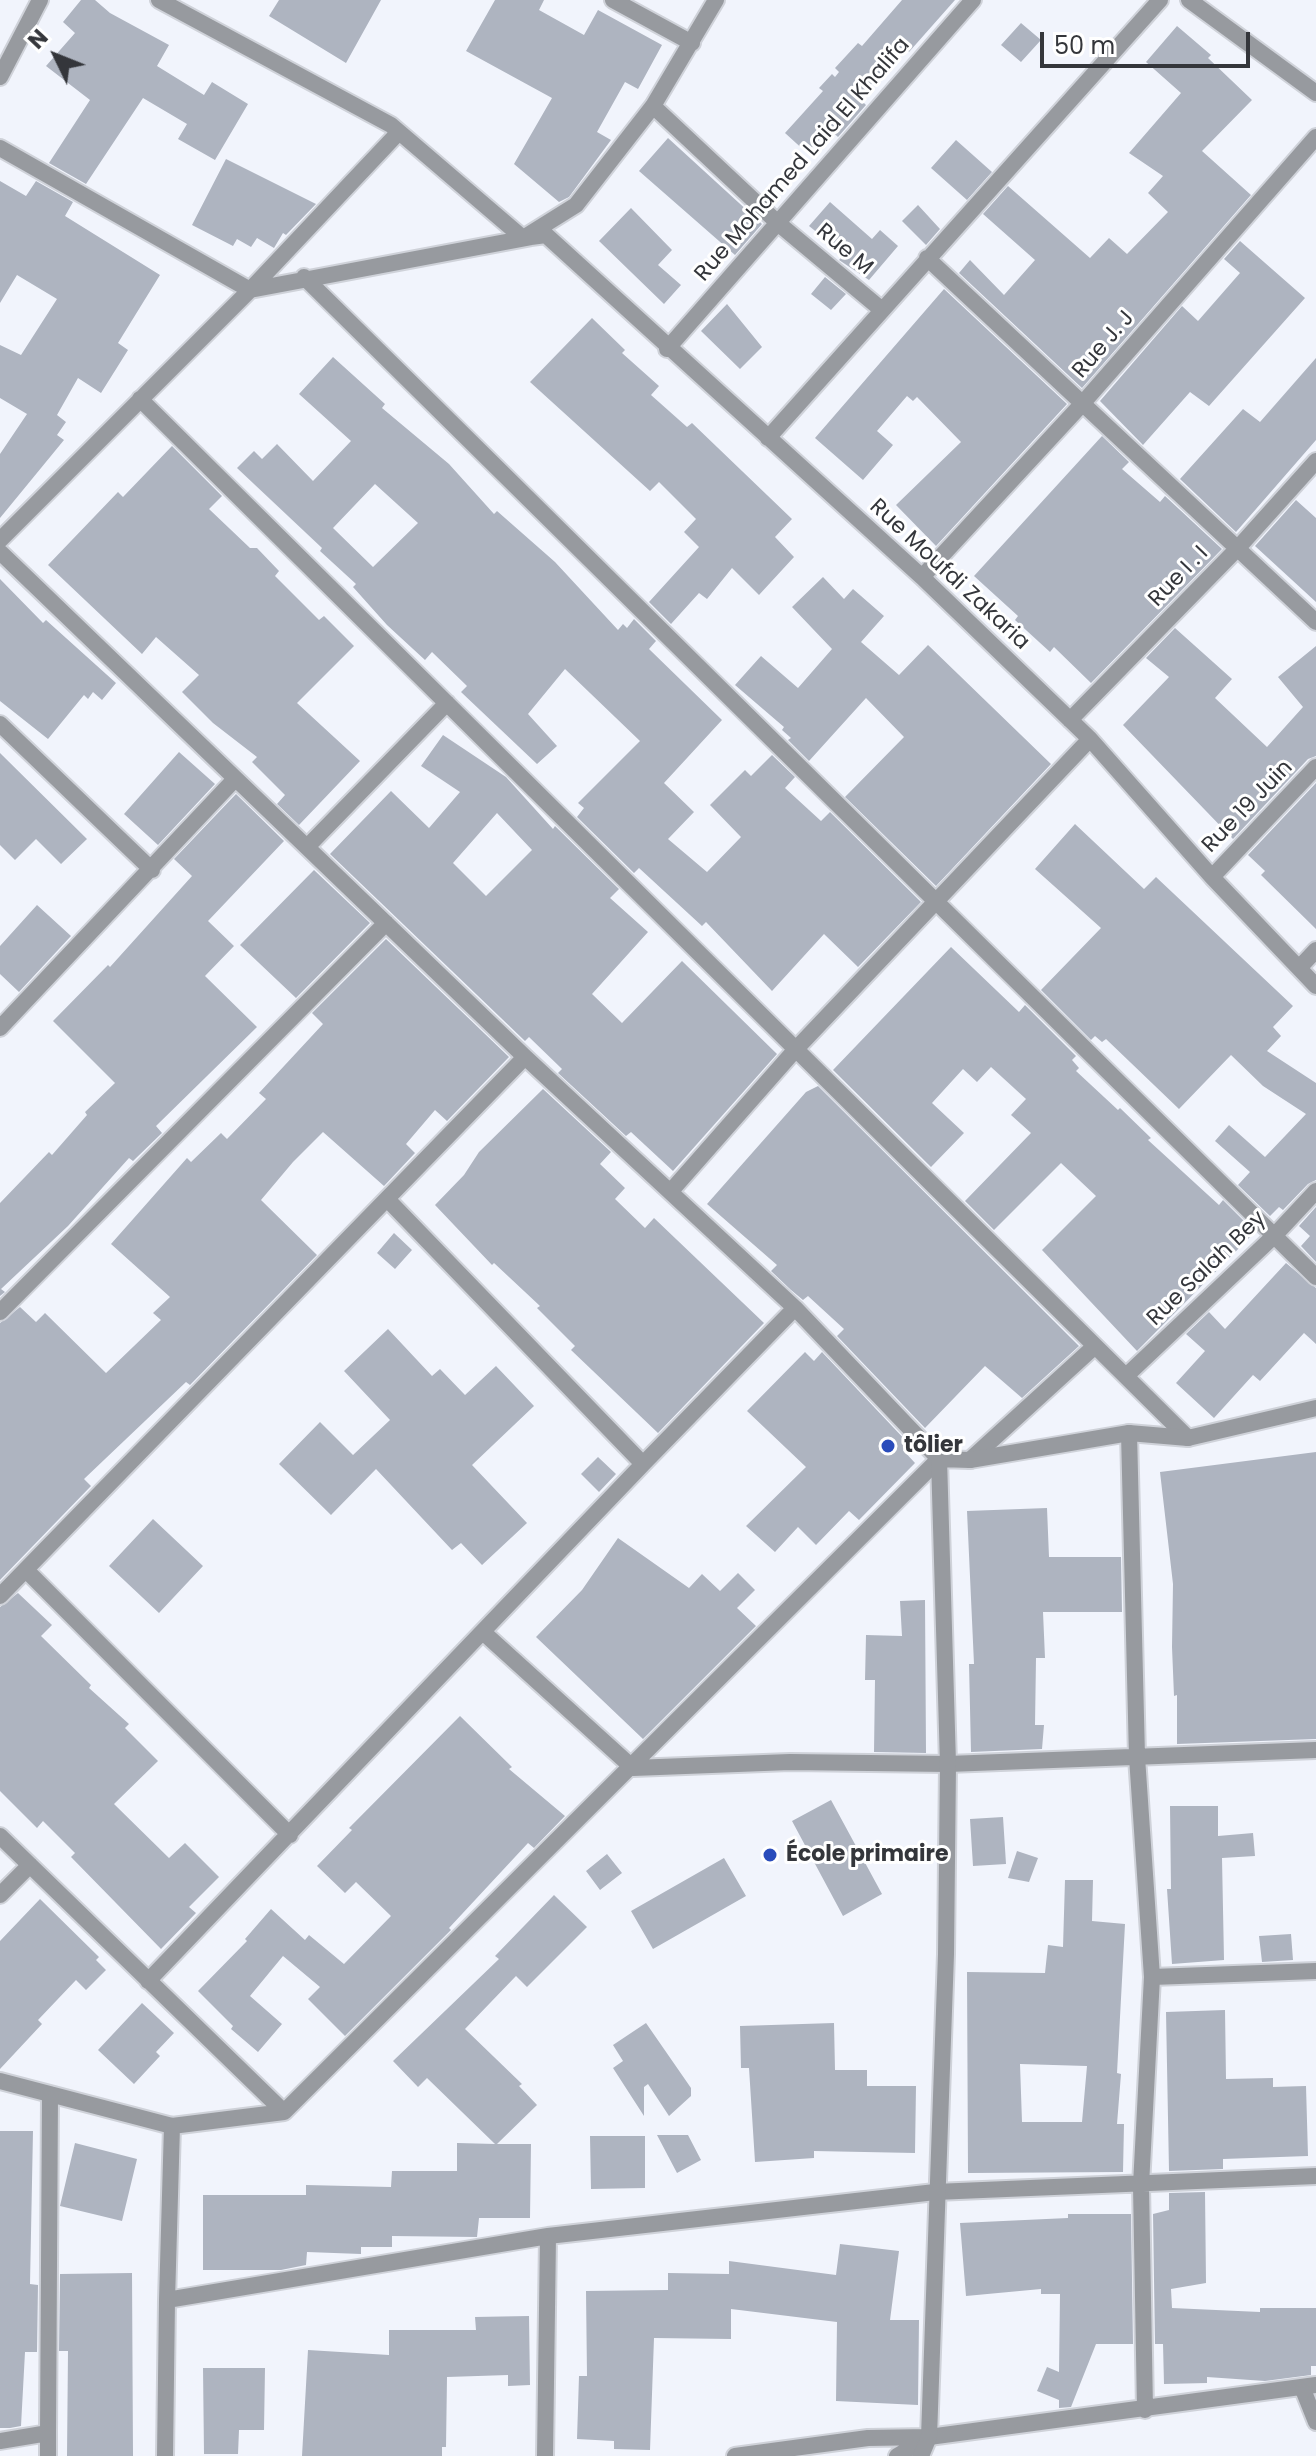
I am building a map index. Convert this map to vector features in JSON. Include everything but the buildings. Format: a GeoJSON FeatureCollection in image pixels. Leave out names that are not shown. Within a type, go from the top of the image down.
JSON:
{"type":"FeatureCollection","features":[{"type":"Feature","properties":{"kind":"street"},"geometry":{"type":"LineString","coordinates":[[0,77],[40,0]]}},
{"type":"Feature","properties":{"kind":"street"},"geometry":{"type":"LineString","coordinates":[[159,0],[399,132],[523,238],[546,235]]}},
{"type":"Feature","properties":{"kind":"street"},"geometry":{"type":"LineString","coordinates":[[613,0],[692,43]]}},
{"type":"Feature","properties":{"kind":"street"},"geometry":{"type":"LineString","coordinates":[[523,238],[576,205],[653,106],[716,0]]}},
{"type":"Feature","properties":{"kind":"street","name":"Rue Mohamed Laid El Khalifa"},"geometry":{"type":"LineString","coordinates":[[667,349],[973,0]]}},
{"type":"Feature","properties":{"kind":"street"},"geometry":{"type":"LineString","coordinates":[[768,438],[1160,0]]}},
{"type":"Feature","properties":{"kind":"street"},"geometry":{"type":"LineString","coordinates":[[1189,0],[1316,93]]}},
{"type":"Feature","properties":{"kind":"street","name":"Rue M"},"geometry":{"type":"LineString","coordinates":[[653,106],[779,224],[882,310]]}},
{"type":"Feature","properties":{"kind":"street"},"geometry":{"type":"LineString","coordinates":[[0,540],[250,290],[399,132]]}},
{"type":"Feature","properties":{"kind":"street","name":"Rue J. J"},"geometry":{"type":"LineString","coordinates":[[922,577],[1082,404],[1316,137]]}},
{"type":"Feature","properties":{"kind":"street"},"geometry":{"type":"LineString","coordinates":[[0,148],[250,290],[304,277],[546,235]]}},
{"type":"Feature","properties":{"kind":"street","name":"Rue Moufdi Zakaria"},"geometry":{"type":"LineString","coordinates":[[546,235],[667,349],[922,577],[1090,739],[1212,877],[1316,986]]}},
{"type":"Feature","properties":{"kind":"street"},"geometry":{"type":"LineString","coordinates":[[927,258],[1316,622]]}},
{"type":"Feature","properties":{"kind":"street"},"geometry":{"type":"LineString","coordinates":[[304,277],[1316,1277]]}},
{"type":"Feature","properties":{"kind":"street"},"geometry":{"type":"LineString","coordinates":[[140,399],[1188,1438]]}},
{"type":"Feature","properties":{"kind":"street","name":"Rue I . I"},"geometry":{"type":"LineString","coordinates":[[1070,720],[1237,549],[1316,461]]}},
{"type":"Feature","properties":{"kind":"street"},"geometry":{"type":"LineString","coordinates":[[0,552],[525,1057],[795,1308],[939,1459],[948,1764],[946,1954],[935,2192],[929,2437],[921,2456]]}},
{"type":"Feature","properties":{"kind":"street"},"geometry":{"type":"LineString","coordinates":[[308,846],[447,703]]}},
{"type":"Feature","properties":{"kind":"street"},"geometry":{"type":"LineString","coordinates":[[0,724],[152,870]]}},
{"type":"Feature","properties":{"kind":"street"},"geometry":{"type":"LineString","coordinates":[[671,1191],[796,1049],[1090,739]]}},
{"type":"Feature","properties":{"kind":"street","name":"Rue 19 Juin"},"geometry":{"type":"LineString","coordinates":[[1212,877],[1316,767]]}},
{"type":"Feature","properties":{"kind":"street"},"geometry":{"type":"LineString","coordinates":[[0,1028],[235,779]]}},
{"type":"Feature","properties":{"kind":"street"},"geometry":{"type":"LineString","coordinates":[[0,1312],[386,923]]}},
{"type":"Feature","properties":{"kind":"street"},"geometry":{"type":"LineString","coordinates":[[1299,968],[1316,950]]}},
{"type":"Feature","properties":{"kind":"street"},"geometry":{"type":"LineString","coordinates":[[0,1001],[13,1015]]}},
{"type":"Feature","properties":{"kind":"street"},"geometry":{"type":"LineString","coordinates":[[0,1596],[525,1057]]}},
{"type":"Feature","properties":{"kind":"street","name":"Rue Salah Bey"},"geometry":{"type":"LineString","coordinates":[[1126,1376],[1274,1236],[1316,1191]]}},
{"type":"Feature","properties":{"kind":"street"},"geometry":{"type":"LineString","coordinates":[[388,1200],[643,1464]]}},
{"type":"Feature","properties":{"kind":"street"},"geometry":{"type":"LineString","coordinates":[[148,1981],[795,1308]]}},
{"type":"Feature","properties":{"kind":"street"},"geometry":{"type":"LineString","coordinates":[[970,1460],[1095,1346]]}},
{"type":"Feature","properties":{"kind":"street"},"geometry":{"type":"LineString","coordinates":[[0,2081],[172,2126],[284,2112],[633,1768],[939,1459],[970,1460],[1129,1433],[1188,1438],[1316,1408]]}},
{"type":"Feature","properties":{"kind":"street"},"geometry":{"type":"LineString","coordinates":[[1129,1433],[1137,1757],[1152,1977],[1141,2185],[1145,2410]]}},
{"type":"Feature","properties":{"kind":"street"},"geometry":{"type":"LineString","coordinates":[[26,1570],[290,1835]]}},
{"type":"Feature","properties":{"kind":"street"},"geometry":{"type":"LineString","coordinates":[[484,1633],[633,1768],[790,1762],[948,1764],[1316,1750]]}},
{"type":"Feature","properties":{"kind":"street"},"geometry":{"type":"LineString","coordinates":[[0,1836],[284,2112]]}},
{"type":"Feature","properties":{"kind":"street"},"geometry":{"type":"LineString","coordinates":[[0,1895],[30,1865]]}},
{"type":"Feature","properties":{"kind":"street"},"geometry":{"type":"LineString","coordinates":[[1152,1977],[1316,1971]]}},
{"type":"Feature","properties":{"kind":"street"},"geometry":{"type":"LineString","coordinates":[[48,2456],[50,2094]]}},
{"type":"Feature","properties":{"kind":"street"},"geometry":{"type":"LineString","coordinates":[[165,2456],[172,2126]]}},
{"type":"Feature","properties":{"kind":"street"},"geometry":{"type":"LineString","coordinates":[[167,2300],[548,2236],[935,2192],[1316,2176]]}},
{"type":"Feature","properties":{"kind":"street"},"geometry":{"type":"LineString","coordinates":[[545,2456],[548,2236]]}},
{"type":"Feature","properties":{"kind":"street"},"geometry":{"type":"LineString","coordinates":[[735,2456],[868,2438],[929,2437],[1309,2386],[1316,2422]]}},
{"type":"Feature","properties":{"kind":"street"},"geometry":{"type":"LineString","coordinates":[[0,2441],[48,2433]]}},
{"type":"Feature","properties":{"kind":"street"},"geometry":{"type":"LineString","coordinates":[[897,2456],[929,2437]]}},
{"type":"Feature","properties":{"kind":"place","name":"tôlier"},"geometry":{"type":"Point","coordinates":[888,1446]}},
{"type":"Feature","properties":{"kind":"place","name":"École primaire"},"geometry":{"type":"Point","coordinates":[770,1855]}}]}
